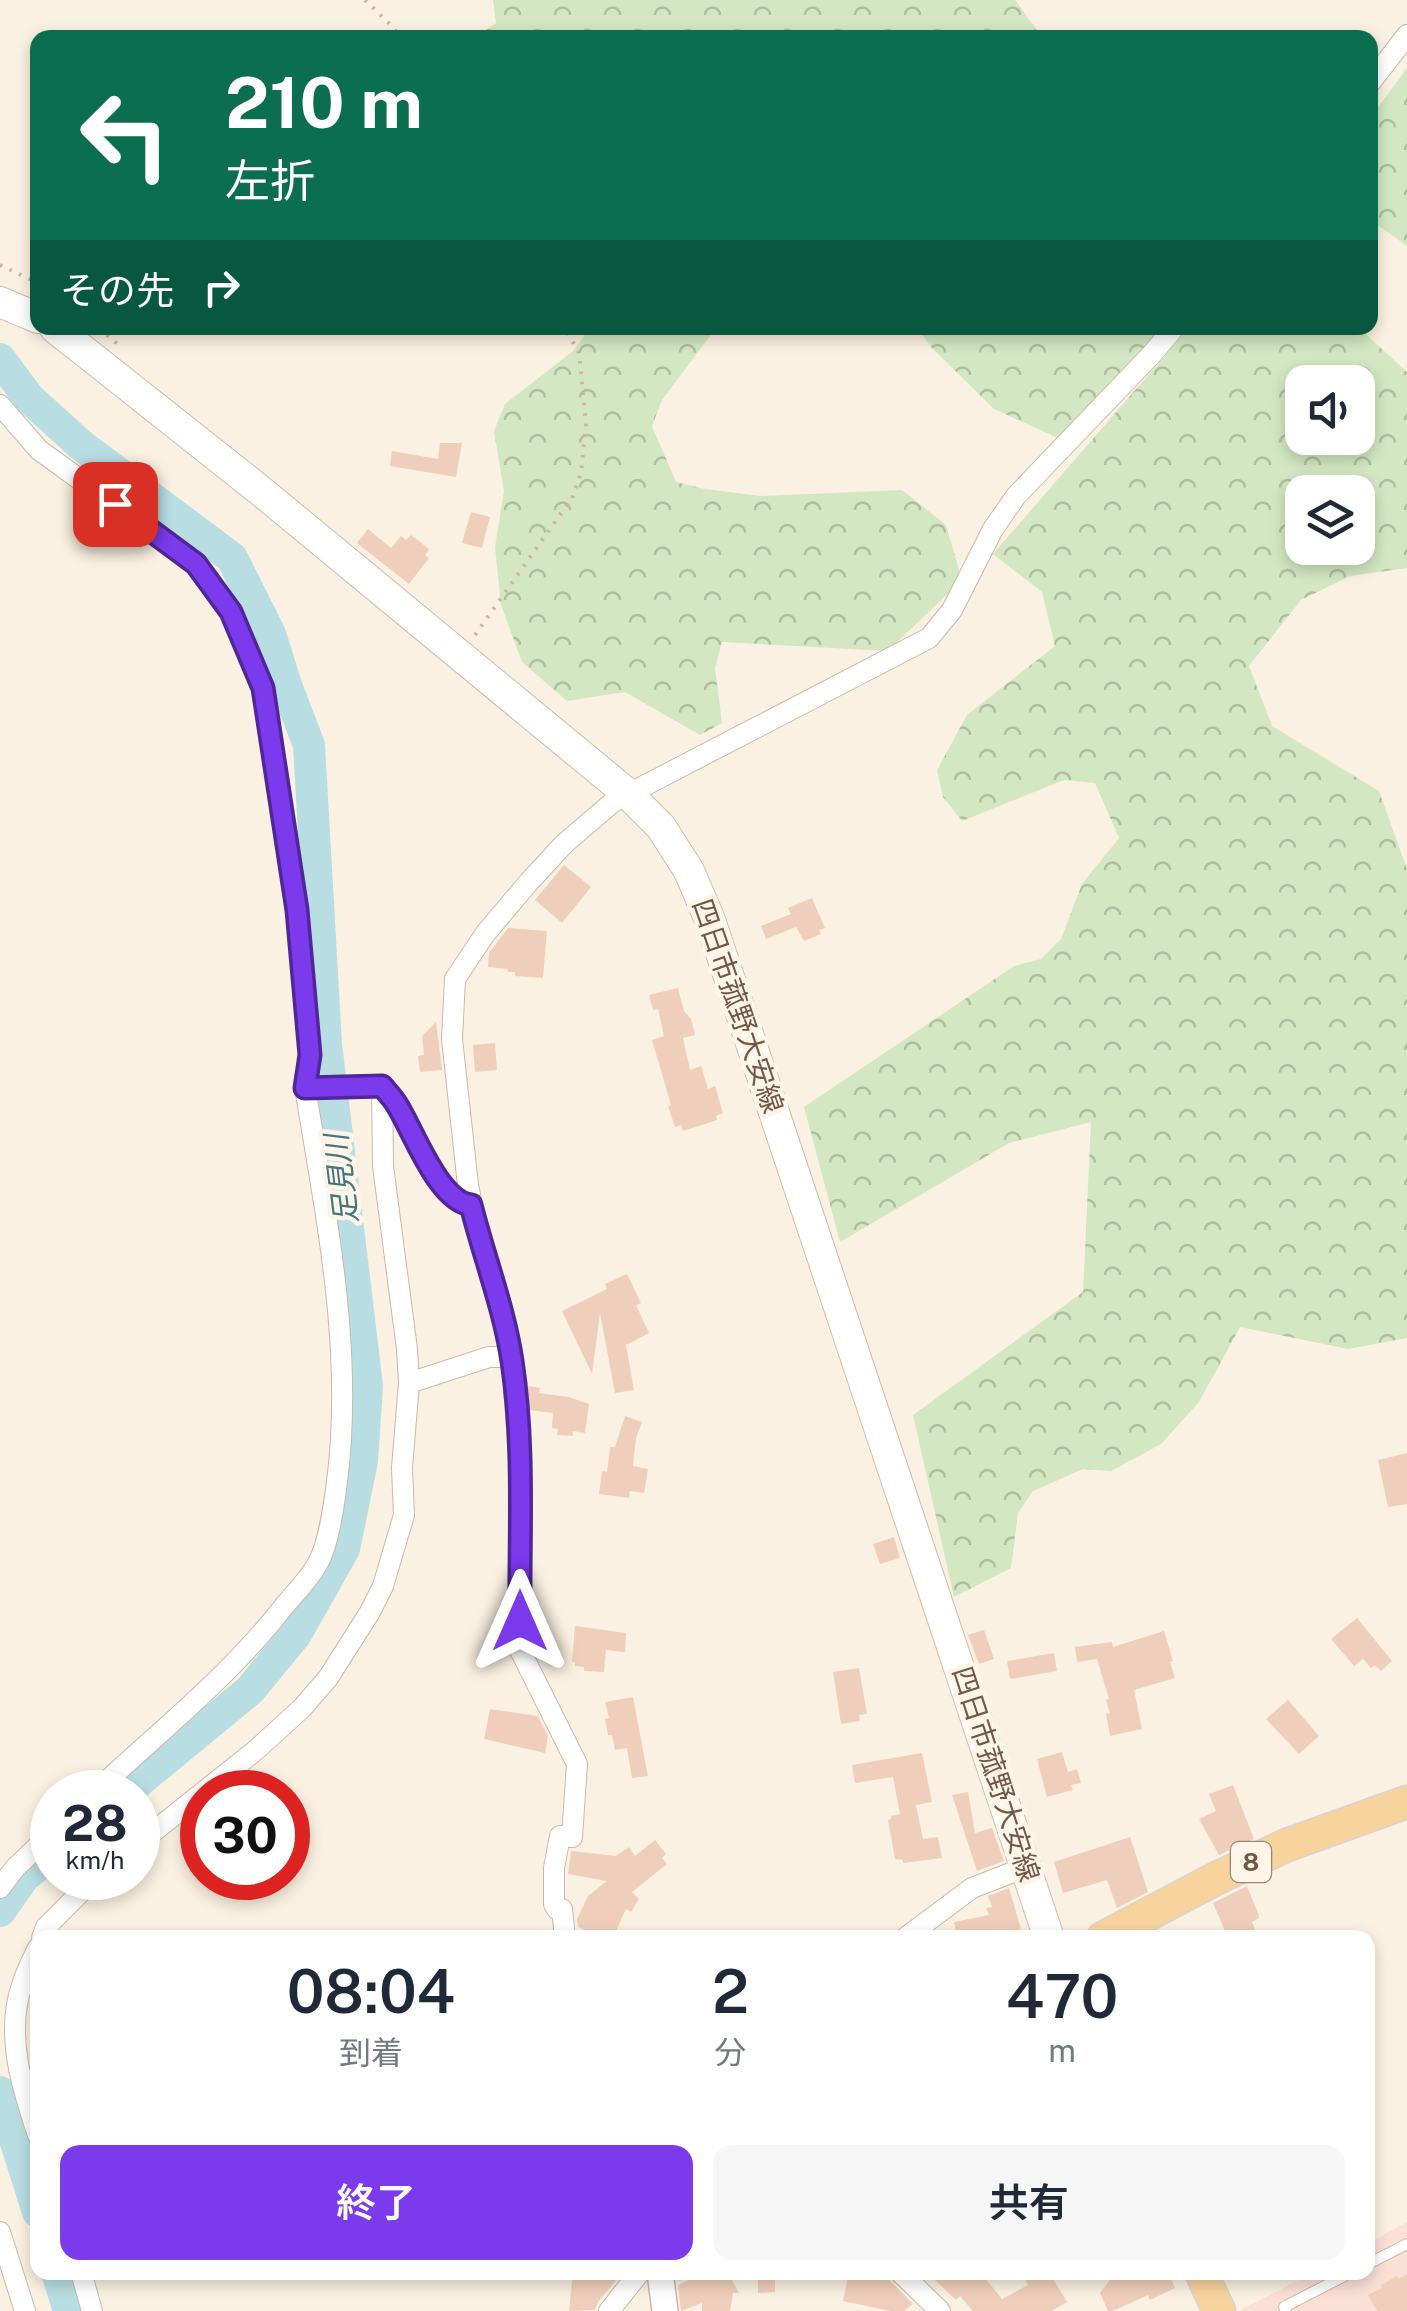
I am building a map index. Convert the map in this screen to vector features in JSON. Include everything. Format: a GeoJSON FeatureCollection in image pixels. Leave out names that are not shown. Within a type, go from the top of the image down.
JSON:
{"type":"FeatureCollection","features":[{"type":"Feature","properties":{"kind":"main road","name":"四日市菰野大安線"},"geometry":{"type":"LineString","coordinates":[[56,335],[262,492],[628,794],[661,827],[689,872],[710,920],[1046,1930]]}},
{"type":"Feature","properties":{"kind":"main road","name":"8"},"geometry":{"type":"LineString","coordinates":[[1118,1930],[1287,1845],[1407,1802]]}},
{"type":"Feature","properties":{"kind":"main road"},"geometry":{"type":"LineString","coordinates":[[1205,2280],[1219,2311]]}},
{"type":"Feature","properties":{"kind":"street"},"geometry":{"type":"LineString","coordinates":[[1378,73],[1407,35]]}},
{"type":"Feature","properties":{"kind":"street"},"geometry":{"type":"LineString","coordinates":[[564,1930],[562,1909],[556,1910],[554,1904],[554,1868],[560,1836],[572,1837],[577,1764],[520,1650],[521,1484],[511,1357],[471,1205],[454,1060],[455,979],[486,934],[564,844],[612,802],[929,638],[952,610],[993,529],[1016,496],[1168,335]]}},
{"type":"Feature","properties":{"kind":"street"},"geometry":{"type":"LineString","coordinates":[[0,405],[39,450],[196,564],[231,612],[263,688],[297,910],[310,1055],[305,1088],[341,1328],[343,1437],[334,1511],[319,1563],[257,1642],[119,1770]]}},
{"type":"Feature","properties":{"kind":"street"},"geometry":{"type":"LineString","coordinates":[[382,1086],[396,1103],[428,1163],[452,1195],[462,1204],[471,1205]]}},
{"type":"Feature","properties":{"kind":"street"},"geometry":{"type":"LineString","coordinates":[[305,1088],[382,1086]]}},
{"type":"Feature","properties":{"kind":"street"},"geometry":{"type":"LineString","coordinates":[[160,1826],[302,1708],[328,1678],[383,1586],[404,1515],[402,1468],[409,1383],[383,1166],[382,1086]]}},
{"type":"Feature","properties":{"kind":"street"},"geometry":{"type":"LineString","coordinates":[[409,1383],[489,1357],[511,1357]]}},
{"type":"Feature","properties":{"kind":"street"},"geometry":{"type":"LineString","coordinates":[[0,1888],[30,1854]]}},
{"type":"Feature","properties":{"kind":"street"},"geometry":{"type":"LineString","coordinates":[[916,1930],[972,1888],[1026,1867]]}},
{"type":"Feature","properties":{"kind":"street"},"geometry":{"type":"LineString","coordinates":[[45,1930],[73,1900]]}},
{"type":"Feature","properties":{"kind":"street"},"geometry":{"type":"LineString","coordinates":[[30,1966],[20,1988],[14,2039],[30,2111]]}},
{"type":"Feature","properties":{"kind":"street"},"geometry":{"type":"LineString","coordinates":[[0,2232],[25,2311]]}},
{"type":"Feature","properties":{"kind":"street"},"geometry":{"type":"LineString","coordinates":[[83,2280],[92,2311]]}},
{"type":"Feature","properties":{"kind":"street"},"geometry":{"type":"LineString","coordinates":[[610,2311],[634,2280]]}},
{"type":"Feature","properties":{"kind":"street"},"geometry":{"type":"LineString","coordinates":[[661,2280],[664,2311]]}},
{"type":"Feature","properties":{"kind":"street"},"geometry":{"type":"LineString","coordinates":[[908,2280],[940,2311]]}},
{"type":"Feature","properties":{"kind":"lane"},"geometry":{"type":"LineString","coordinates":[[1375,2260],[1407,2244]]}},
{"type":"Feature","properties":{"kind":"lane"},"geometry":{"type":"LineString","coordinates":[[1286,2311],[1284,2307],[1336,2280]]}},
{"type":"Feature","properties":{"kind":"path"},"geometry":{"type":"LineString","coordinates":[[365,0],[395,30]]}},
{"type":"Feature","properties":{"kind":"path"},"geometry":{"type":"LineString","coordinates":[[0,265],[30,279]]}},
{"type":"Feature","properties":{"kind":"path"},"geometry":{"type":"LineString","coordinates":[[461,656],[572,498],[581,472],[586,424],[579,353],[569,335]]}},
{"type":"Feature","properties":{"kind":"shaded area"},"geometry":{"type":"Polygon","coordinates":[[[1407,2222],[1407,2311],[1239,2311],[1299,2280],[1375,2280],[1375,2239],[1407,2222]]]}},
{"type":"Feature","properties":{"kind":"green space"},"geometry":{"type":"Polygon","coordinates":[[[493,0],[1015,0],[1037,30],[486,30],[496,23],[493,0]]]}},
{"type":"Feature","properties":{"kind":"green space"},"geometry":{"type":"Polygon","coordinates":[[[1407,68],[1407,246],[1378,226],[1378,107],[1407,68]]]}},
{"type":"Feature","properties":{"kind":"green space"},"geometry":{"type":"Polygon","coordinates":[[[585,335],[711,335],[662,400],[652,426],[676,482],[761,496],[902,490],[946,525],[962,580],[888,651],[722,642],[715,668],[722,723],[700,735],[625,692],[567,701],[522,662],[501,605],[495,547],[504,491],[494,431],[505,404],[573,351],[585,335]]]}},
{"type":"Feature","properties":{"kind":"green space"},"geometry":{"type":"Polygon","coordinates":[[[922,335],[1156,335],[1062,440],[994,409],[922,335]]]}},
{"type":"Feature","properties":{"kind":"green space"},"geometry":{"type":"Polygon","coordinates":[[[1183,335],[1367,335],[1407,372],[1407,568],[1350,576],[1301,600],[1249,666],[1272,726],[1379,791],[1407,869],[1407,1338],[1348,1349],[1240,1327],[1199,1402],[1161,1444],[1111,1471],[1083,1469],[1033,1491],[1018,1513],[1011,1568],[954,1597],[913,1415],[1083,1292],[1091,1122],[1009,1143],[840,1242],[804,1107],[1014,966],[1041,959],[1061,939],[1082,884],[1119,838],[1095,783],[1064,780],[962,821],[943,797],[937,770],[967,715],[1055,646],[1042,592],[993,554],[1183,335]]]}},
{"type":"Feature","properties":{"kind":"building"},"geometry":{"type":"Polygon","coordinates":[[[440,443],[462,443],[456,477],[390,466],[392,451],[438,459],[440,443]]]}},
{"type":"Feature","properties":{"kind":"building"},"geometry":{"type":"Polygon","coordinates":[[[471,512],[490,517],[482,548],[462,543],[471,512]]]}},
{"type":"Feature","properties":{"kind":"building"},"geometry":{"type":"Polygon","coordinates":[[[368,529],[391,548],[401,536],[406,540],[411,535],[429,549],[425,555],[429,558],[409,584],[357,543],[368,529]]]}},
{"type":"Feature","properties":{"kind":"building"},"geometry":{"type":"Polygon","coordinates":[[[564,865],[591,887],[562,923],[535,900],[564,865]]]}},
{"type":"Feature","properties":{"kind":"building"},"geometry":{"type":"Polygon","coordinates":[[[812,898],[825,928],[819,930],[821,934],[804,941],[796,927],[766,939],[761,926],[791,914],[788,908],[812,898]]]}},
{"type":"Feature","properties":{"kind":"building"},"geometry":{"type":"Polygon","coordinates":[[[508,928],[547,931],[543,978],[515,976],[508,969],[488,967],[489,953],[508,928]]]}},
{"type":"Feature","properties":{"kind":"building"},"geometry":{"type":"Polygon","coordinates":[[[678,988],[695,1035],[683,1038],[690,1070],[701,1066],[708,1089],[715,1086],[723,1113],[716,1116],[717,1120],[683,1131],[681,1125],[675,1127],[668,1106],[671,1105],[652,1040],[664,1036],[658,1009],[653,1010],[649,995],[678,988]]]}},
{"type":"Feature","properties":{"kind":"building"},"geometry":{"type":"Polygon","coordinates":[[[436,1022],[442,1070],[420,1072],[418,1056],[424,1055],[422,1036],[436,1022]]]}},
{"type":"Feature","properties":{"kind":"building"},"geometry":{"type":"Polygon","coordinates":[[[495,1043],[497,1070],[475,1072],[473,1045],[495,1043]]]}},
{"type":"Feature","properties":{"kind":"building"},"geometry":{"type":"Polygon","coordinates":[[[627,1274],[649,1333],[626,1345],[634,1390],[615,1393],[600,1313],[592,1374],[562,1311],[607,1289],[605,1284],[627,1274]]]}},
{"type":"Feature","properties":{"kind":"building"},"geometry":{"type":"Polygon","coordinates":[[[528,1386],[540,1388],[539,1393],[589,1404],[585,1433],[557,1435],[558,1429],[552,1428],[553,1413],[529,1410],[528,1386]]]}},
{"type":"Feature","properties":{"kind":"building"},"geometry":{"type":"Polygon","coordinates":[[[625,1416],[642,1422],[633,1466],[648,1469],[644,1493],[630,1491],[629,1498],[599,1494],[610,1447],[615,1447],[625,1416]]]}},
{"type":"Feature","properties":{"kind":"building"},"geometry":{"type":"Polygon","coordinates":[[[1407,1453],[1407,1504],[1388,1507],[1378,1460],[1407,1453]]]}},
{"type":"Feature","properties":{"kind":"building"},"geometry":{"type":"Polygon","coordinates":[[[894,1537],[900,1558],[880,1564],[873,1544],[894,1537]]]}},
{"type":"Feature","properties":{"kind":"building"},"geometry":{"type":"Polygon","coordinates":[[[1357,1618],[1392,1661],[1381,1671],[1375,1665],[1371,1668],[1363,1659],[1354,1666],[1331,1639],[1357,1618]]]}},
{"type":"Feature","properties":{"kind":"building"},"geometry":{"type":"Polygon","coordinates":[[[575,1626],[626,1633],[625,1652],[606,1650],[604,1672],[584,1671],[584,1667],[572,1662],[575,1626]]]}},
{"type":"Feature","properties":{"kind":"building"},"geometry":{"type":"Polygon","coordinates":[[[984,1630],[994,1659],[979,1664],[968,1635],[984,1630]]]}},
{"type":"Feature","properties":{"kind":"building"},"geometry":{"type":"Polygon","coordinates":[[[1164,1631],[1175,1678],[1134,1690],[1142,1729],[1110,1736],[1106,1713],[1110,1714],[1106,1700],[1109,1699],[1097,1659],[1077,1662],[1075,1647],[1112,1642],[1113,1647],[1164,1631]]]}},
{"type":"Feature","properties":{"kind":"building"},"geometry":{"type":"Polygon","coordinates":[[[1054,1653],[1057,1671],[1010,1679],[1007,1661],[1054,1653]]]}},
{"type":"Feature","properties":{"kind":"building"},"geometry":{"type":"Polygon","coordinates":[[[859,1668],[867,1714],[859,1715],[860,1721],[841,1724],[833,1672],[859,1668]]]}},
{"type":"Feature","properties":{"kind":"building"},"geometry":{"type":"Polygon","coordinates":[[[633,1697],[648,1776],[632,1778],[627,1748],[615,1750],[612,1735],[608,1735],[605,1702],[633,1697]]]}},
{"type":"Feature","properties":{"kind":"building"},"geometry":{"type":"Polygon","coordinates":[[[1288,1700],[1319,1736],[1299,1754],[1266,1719],[1288,1700]]]}},
{"type":"Feature","properties":{"kind":"building"},"geometry":{"type":"Polygon","coordinates":[[[490,1709],[538,1716],[548,1736],[545,1753],[484,1739],[490,1709]]]}},
{"type":"Feature","properties":{"kind":"building"},"geometry":{"type":"Polygon","coordinates":[[[1062,1752],[1068,1772],[1077,1769],[1081,1783],[1071,1785],[1073,1790],[1047,1797],[1037,1759],[1062,1752]]]}},
{"type":"Feature","properties":{"kind":"building"},"geometry":{"type":"Polygon","coordinates":[[[922,1753],[932,1802],[916,1805],[923,1839],[938,1837],[942,1858],[903,1863],[895,1859],[888,1820],[900,1814],[893,1777],[855,1783],[852,1765],[922,1753]]]}},
{"type":"Feature","properties":{"kind":"building"},"geometry":{"type":"Polygon","coordinates":[[[1233,1785],[1254,1839],[1219,1855],[1199,1819],[1216,1811],[1209,1794],[1233,1785]]]}},
{"type":"Feature","properties":{"kind":"building"},"geometry":{"type":"Polygon","coordinates":[[[968,1792],[975,1833],[992,1828],[1004,1861],[977,1871],[952,1795],[968,1792]]]}},
{"type":"Feature","properties":{"kind":"building"},"geometry":{"type":"Polygon","coordinates":[[[1130,1837],[1148,1892],[1117,1908],[1107,1880],[1063,1893],[1054,1862],[1130,1837]]]}},
{"type":"Feature","properties":{"kind":"building"},"geometry":{"type":"Polygon","coordinates":[[[655,1840],[666,1854],[662,1858],[667,1864],[632,1892],[639,1899],[631,1912],[626,1909],[616,1930],[578,1927],[577,1919],[588,1896],[607,1881],[568,1874],[571,1851],[616,1856],[629,1847],[635,1856],[655,1840]]]}},
{"type":"Feature","properties":{"kind":"building"},"geometry":{"type":"Polygon","coordinates":[[[1247,1886],[1259,1918],[1252,1922],[1255,1930],[1225,1930],[1213,1903],[1247,1886]]]}},
{"type":"Feature","properties":{"kind":"building"},"geometry":{"type":"Polygon","coordinates":[[[1009,1888],[1021,1929],[956,1930],[954,1922],[989,1915],[986,1908],[992,1907],[988,1896],[1009,1888]]]}},
{"type":"Feature","properties":{"kind":"building"},"geometry":{"type":"Polygon","coordinates":[[[1407,2274],[1407,2311],[1377,2311],[1368,2295],[1407,2274]]]}},
{"type":"Feature","properties":{"kind":"building"},"geometry":{"type":"Polygon","coordinates":[[[572,2280],[616,2280],[595,2310],[569,2311],[572,2280]]]}},
{"type":"Feature","properties":{"kind":"building"},"geometry":{"type":"Polygon","coordinates":[[[688,2280],[732,2280],[739,2293],[733,2293],[730,2311],[702,2311],[702,2303],[681,2311],[678,2285],[688,2280]]]}},
{"type":"Feature","properties":{"kind":"building"},"geometry":{"type":"Polygon","coordinates":[[[758,2280],[775,2280],[775,2292],[758,2293],[758,2280]]]}},
{"type":"Feature","properties":{"kind":"building"},"geometry":{"type":"Polygon","coordinates":[[[847,2280],[889,2280],[913,2304],[904,2311],[890,2311],[843,2301],[847,2280]]]}},
{"type":"Feature","properties":{"kind":"building"},"geometry":{"type":"Polygon","coordinates":[[[935,2280],[987,2280],[1002,2299],[1028,2285],[1025,2280],[1054,2280],[1067,2302],[1052,2311],[973,2311],[960,2296],[956,2300],[935,2280]]]}},
{"type":"Feature","properties":{"kind":"building"},"geometry":{"type":"Polygon","coordinates":[[[1110,2280],[1172,2280],[1175,2288],[1113,2311],[1108,2311],[1100,2293],[1110,2280]]]}},
{"type":"Feature","properties":{"kind":"waterway","name":"足見川"},"geometry":{"type":"LineString","coordinates":[[0,359],[29,398],[82,446],[232,558],[270,634],[309,745],[326,1044],[367,1386],[362,1461],[344,1549],[296,1634],[250,1690],[153,1770]]}},
{"type":"Feature","properties":{"kind":"waterway","name":"足見川"},"geometry":{"type":"LineString","coordinates":[[0,1911],[30,1872]]}},
{"type":"Feature","properties":{"kind":"waterway","name":"足見川"},"geometry":{"type":"LineString","coordinates":[[0,2092],[30,2187]]}},
{"type":"Feature","properties":{"kind":"waterway","name":"足見川"},"geometry":{"type":"LineString","coordinates":[[59,2280],[69,2311]]}},
{"type":"Feature","properties":{"kind":"route"},"geometry":{"type":"LineString","coordinates":[[115,504],[196,564],[231,612],[263,688],[297,910],[310,1055],[305,1088],[382,1086],[396,1103],[428,1163],[452,1195],[462,1204],[471,1205],[507,1334],[514,1374],[521,1484],[520,1621]]}}]}
